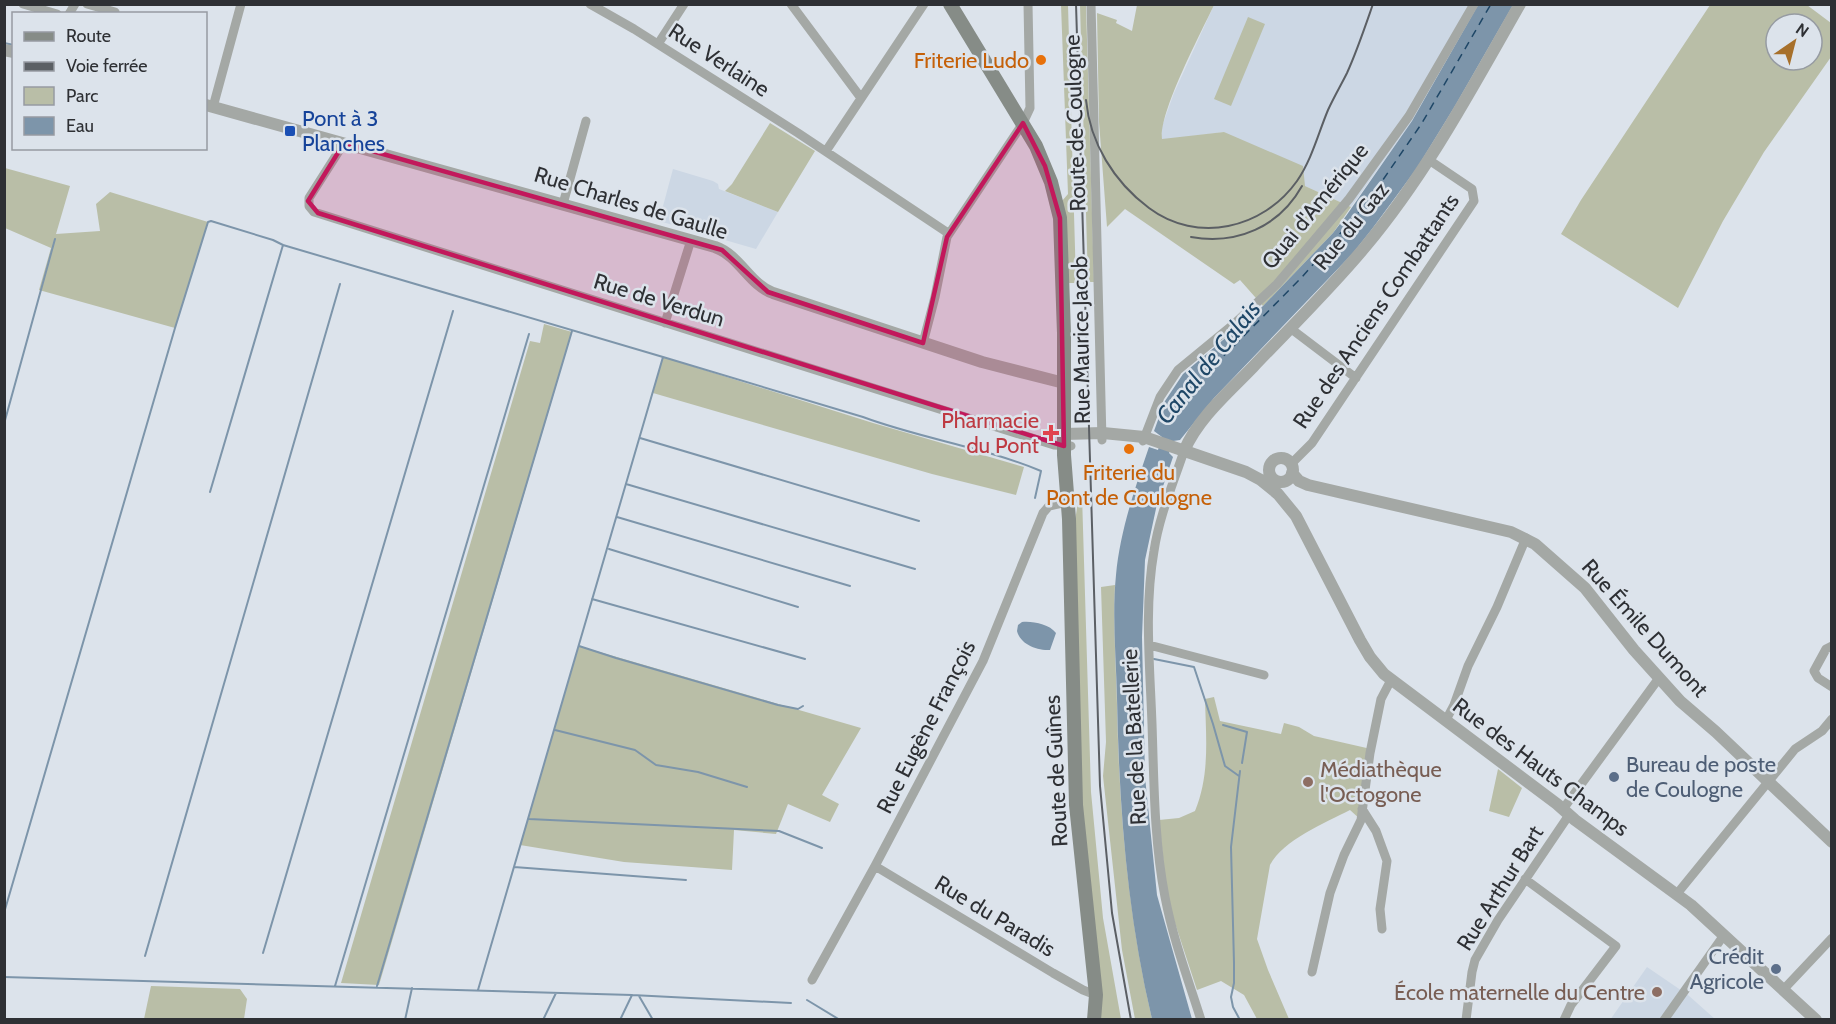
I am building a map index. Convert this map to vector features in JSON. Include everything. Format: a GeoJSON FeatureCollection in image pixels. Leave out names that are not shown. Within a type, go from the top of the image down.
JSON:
{"type":"FeatureCollection","features":[{"type":"Feature","properties":{"kind":"main road"},"geometry":{"type":"LineString","coordinates":[[950,4],[1023,123],[1045,166],[1059,212],[1068,440]]}},
{"type":"Feature","properties":{"kind":"main road"},"geometry":{"type":"LineString","coordinates":[[1064,333],[1070,364],[1068,440]]}},
{"type":"Feature","properties":{"kind":"main road","name":"Route de Guînes"},"geometry":{"type":"LineString","coordinates":[[1068,440],[1073,491],[1069,502],[1069,519],[1076,815],[1096,995],[1094,1020]]}},
{"type":"Feature","properties":{"kind":"street"},"geometry":{"type":"LineString","coordinates":[[23,4],[50,12]]}},
{"type":"Feature","properties":{"kind":"street"},"geometry":{"type":"LineString","coordinates":[[87,4],[115,10]]}},
{"type":"Feature","properties":{"kind":"street"},"geometry":{"type":"LineString","coordinates":[[209,106],[241,4]]}},
{"type":"Feature","properties":{"kind":"street","name":"Rue Verlaine"},"geometry":{"type":"LineString","coordinates":[[590,4],[658,44],[826,151],[948,233]]}},
{"type":"Feature","properties":{"kind":"street"},"geometry":{"type":"LineString","coordinates":[[658,44],[684,4]]}},
{"type":"Feature","properties":{"kind":"street"},"geometry":{"type":"LineString","coordinates":[[791,4],[861,98]]}},
{"type":"Feature","properties":{"kind":"street"},"geometry":{"type":"LineString","coordinates":[[826,151],[924,4]]}},
{"type":"Feature","properties":{"kind":"street"},"geometry":{"type":"LineString","coordinates":[[923,343],[948,233],[1023,123],[1030,108],[1028,4]]}},
{"type":"Feature","properties":{"kind":"street","name":"Route de Coulogne"},"geometry":{"type":"LineString","coordinates":[[1091,4],[1098,240]]}},
{"type":"Feature","properties":{"kind":"street","name":"Quai d'Amérique"},"geometry":{"type":"LineString","coordinates":[[1147,439],[1160,397],[1181,366],[1266,295],[1299,260],[1349,199],[1409,116],[1474,4]]}},
{"type":"Feature","properties":{"kind":"street","name":"Rue du Gaz"},"geometry":{"type":"LineString","coordinates":[[1180,449],[1213,409],[1364,248],[1398,204],[1429,160],[1520,4]]}},
{"type":"Feature","properties":{"kind":"street","name":"Rue Charles de Gaulle"},"geometry":{"type":"LineString","coordinates":[[209,106],[691,240],[730,254],[768,292],[990,365],[1064,383]]}},
{"type":"Feature","properties":{"kind":"street"},"geometry":{"type":"LineString","coordinates":[[563,204],[586,121]]}},
{"type":"Feature","properties":{"kind":"street","name":"Rue de Verdun"},"geometry":{"type":"LineString","coordinates":[[344,143],[309,198],[309,206],[314,212],[1043,441],[1068,440]]}},
{"type":"Feature","properties":{"kind":"street","name":"Rue des Anciens Combattants"},"geometry":{"type":"LineString","coordinates":[[1292,469],[1356,378],[1474,201],[1472,189],[1429,160]]}},
{"type":"Feature","properties":{"kind":"street"},"geometry":{"type":"LineString","coordinates":[[665,323],[691,240]]}},
{"type":"Feature","properties":{"kind":"street","name":"Rue Maurice Jacob"},"geometry":{"type":"LineString","coordinates":[[1098,240],[1103,436]]}},
{"type":"Feature","properties":{"kind":"street"},"geometry":{"type":"LineString","coordinates":[[1290,328],[1356,378]]}},
{"type":"Feature","properties":{"kind":"street","name":"Rue des Hauts Champs"},"geometry":{"type":"LineString","coordinates":[[1068,440],[1103,436],[1147,439],[1180,449],[1246,472],[1272,488],[1291,509]]}},
{"type":"Feature","properties":{"kind":"street","name":"Rue de la Batellerie"},"geometry":{"type":"LineString","coordinates":[[1180,449],[1156,540],[1150,579],[1149,645],[1154,781],[1164,894],[1172,929],[1201,1020]]}},
{"type":"Feature","properties":{"kind":"street"},"geometry":{"type":"LineString","coordinates":[[1246,472],[1272,476],[1284,482],[1292,469],[1285,459],[1276,459],[1270,464],[1272,476]]}},
{"type":"Feature","properties":{"kind":"street","name":"Rue Émile Dumont"},"geometry":{"type":"LineString","coordinates":[[1292,469],[1299,481],[1308,485],[1511,532],[1526,538],[1585,588],[1634,650],[1685,705],[1832,842]]}},
{"type":"Feature","properties":{"kind":"street","name":"Rue des Hauts Champs"},"geometry":{"type":"LineString","coordinates":[[1272,476],[1370,657],[1391,680],[1691,905],[1816,1020]]}},
{"type":"Feature","properties":{"kind":"street","name":"Rue Eugène François"},"geometry":{"type":"LineString","coordinates":[[812,980],[875,866],[986,654],[1003,615],[1026,549],[1043,513],[1049,506],[1069,502]]}},
{"type":"Feature","properties":{"kind":"street"},"geometry":{"type":"LineString","coordinates":[[1446,720],[1526,538]]}},
{"type":"Feature","properties":{"kind":"street"},"geometry":{"type":"LineString","coordinates":[[1149,645],[1264,675]]}},
{"type":"Feature","properties":{"kind":"street"},"geometry":{"type":"LineString","coordinates":[[1832,646],[1826,649],[1814,671],[1818,678],[1832,687]]}},
{"type":"Feature","properties":{"kind":"street","name":"Rue Arthur Bart"},"geometry":{"type":"LineString","coordinates":[[1466,1020],[1475,960],[1566,812],[1659,678]]}},
{"type":"Feature","properties":{"kind":"street"},"geometry":{"type":"LineString","coordinates":[[1312,972],[1330,893],[1344,855],[1361,820],[1370,753],[1381,699],[1391,680]]}},
{"type":"Feature","properties":{"kind":"street"},"geometry":{"type":"LineString","coordinates":[[1676,895],[1795,749],[1822,731],[1832,719]]}},
{"type":"Feature","properties":{"kind":"street"},"geometry":{"type":"LineString","coordinates":[[1362,809],[1376,831],[1387,861],[1380,909],[1382,929]]}},
{"type":"Feature","properties":{"kind":"street","name":"Rue du Paradis"},"geometry":{"type":"LineString","coordinates":[[875,866],[1053,973],[1096,995]]}},
{"type":"Feature","properties":{"kind":"street"},"geometry":{"type":"LineString","coordinates":[[1525,879],[1616,945],[1571,1005],[1564,1020]]}},
{"type":"Feature","properties":{"kind":"street"},"geometry":{"type":"LineString","coordinates":[[1664,1020],[1724,935]]}},
{"type":"Feature","properties":{"kind":"street"},"geometry":{"type":"LineString","coordinates":[[1783,990],[1832,938]]}},
{"type":"Feature","properties":{"kind":"highlighted area"},"geometry":{"type":"Polygon","coordinates":[[[1023,123],[1045,166],[1060,218],[1064,446],[318,213],[308,201],[344,143],[722,250],[768,292],[923,343],[947,237],[1023,123]]]}},
{"type":"Feature","properties":{"kind":"shaded area"},"geometry":{"type":"Polygon","coordinates":[[[1214,5],[1478,5],[1412,121],[1351,207],[1305,186],[1224,132],[1162,140],[1161,129],[1174,93],[1214,5]]]}},
{"type":"Feature","properties":{"kind":"shaded area"},"geometry":{"type":"Polygon","coordinates":[[[673,169],[713,181],[718,184],[719,189],[778,212],[756,249],[659,221],[673,169]]]}},
{"type":"Feature","properties":{"kind":"shaded area","name":"École maternelle du Centre"},"geometry":{"type":"Polygon","coordinates":[[[1647,967],[1688,995],[1715,1019],[1610,1020],[1647,967]]]}},
{"type":"Feature","properties":{"kind":"green space"},"geometry":{"type":"Polygon","coordinates":[[[1061,5],[1068,5],[1076,283],[1067,283],[1062,201],[1068,194],[1061,5]]]}},
{"type":"Feature","properties":{"kind":"green space"},"geometry":{"type":"Polygon","coordinates":[[[1080,5],[1086,5],[1094,282],[1088,282],[1080,5]]]}},
{"type":"Feature","properties":{"kind":"green space"},"geometry":{"type":"Polygon","coordinates":[[[1137,5],[1214,5],[1174,92],[1167,111],[1162,139],[1224,132],[1303,166],[1305,186],[1351,207],[1333,233],[1263,306],[1240,280],[1234,284],[1125,209],[1107,227],[1099,122],[1097,13],[1117,20],[1116,23],[1132,31],[1137,5]]]}},
{"type":"Feature","properties":{"kind":"green space"},"geometry":{"type":"Polygon","coordinates":[[[1710,5],[1807,5],[1816,12],[1764,12],[1764,72],[1820,72],[1764,152],[1723,221],[1678,308],[1561,234],[1710,5]]]}},
{"type":"Feature","properties":{"kind":"green space"},"geometry":{"type":"Polygon","coordinates":[[[1248,17],[1265,24],[1231,106],[1214,99],[1248,17]]]}},
{"type":"Feature","properties":{"kind":"green space"},"geometry":{"type":"Polygon","coordinates":[[[1824,18],[1831,23],[1831,57],[1824,67],[1824,18]]]}},
{"type":"Feature","properties":{"kind":"green space"},"geometry":{"type":"Polygon","coordinates":[[[770,123],[815,151],[778,212],[725,191],[732,184],[770,123]]]}},
{"type":"Feature","properties":{"kind":"green space"},"geometry":{"type":"Polygon","coordinates":[[[5,168],[70,186],[56,234],[100,231],[96,204],[110,192],[208,222],[175,328],[39,290],[51,248],[5,228],[5,168]]]}},
{"type":"Feature","properties":{"kind":"green space"},"geometry":{"type":"Polygon","coordinates":[[[544,324],[572,332],[379,985],[341,983],[530,341],[540,343],[544,324]]]}},
{"type":"Feature","properties":{"kind":"green space"},"geometry":{"type":"Polygon","coordinates":[[[663,357],[873,423],[1024,467],[1016,495],[932,474],[653,393],[663,357]]]}},
{"type":"Feature","properties":{"kind":"green space"},"geometry":{"type":"Polygon","coordinates":[[[1079,495],[1082,495],[1091,792],[1103,918],[1121,1019],[1099,1019],[1083,843],[1075,521],[1079,495]]]}},
{"type":"Feature","properties":{"kind":"green space"},"geometry":{"type":"Polygon","coordinates":[[[1115,585],[1118,744],[1126,863],[1137,941],[1152,1019],[1135,1019],[1122,950],[1103,776],[1106,742],[1101,587],[1115,585]]]}},
{"type":"Feature","properties":{"kind":"green space"},"geometry":{"type":"Polygon","coordinates":[[[579,646],[861,728],[822,795],[839,804],[830,822],[788,804],[776,834],[734,830],[732,870],[624,862],[520,845],[579,646]]]}},
{"type":"Feature","properties":{"kind":"green space"},"geometry":{"type":"Polygon","coordinates":[[[1214,697],[1220,721],[1281,734],[1284,723],[1299,727],[1314,736],[1371,749],[1361,820],[1350,810],[1294,840],[1276,856],[1270,865],[1257,939],[1289,1019],[1257,1019],[1244,995],[1221,981],[1197,990],[1172,914],[1166,886],[1159,820],[1179,818],[1195,811],[1205,770],[1205,699],[1214,697]]]}},
{"type":"Feature","properties":{"kind":"green space"},"geometry":{"type":"Polygon","coordinates":[[[1498,769],[1522,788],[1509,817],[1489,811],[1498,769]]]}},
{"type":"Feature","properties":{"kind":"green space"},"geometry":{"type":"Polygon","coordinates":[[[151,986],[240,989],[247,999],[244,1019],[144,1019],[151,986]]]}},
{"type":"Feature","properties":{"kind":"water","name":"Canal de Calais"},"geometry":{"type":"Polygon","coordinates":[[[1478,5],[1513,5],[1417,168],[1353,253],[1214,398],[1180,440],[1173,441],[1169,453],[1173,457],[1157,504],[1145,560],[1142,637],[1145,777],[1157,895],[1192,1019],[1152,1019],[1130,900],[1122,820],[1115,636],[1118,559],[1138,478],[1149,447],[1158,450],[1162,437],[1154,431],[1165,401],[1183,374],[1263,306],[1333,233],[1412,121],[1478,5]]]}},
{"type":"Feature","properties":{"kind":"water"},"geometry":{"type":"Polygon","coordinates":[[[1022,622],[1040,624],[1056,633],[1050,650],[1035,648],[1022,640],[1017,631],[1018,625],[1022,622]]]}},
{"type":"Feature","properties":{"kind":"waterway"},"geometry":{"type":"LineString","coordinates":[[4,43],[12,45]]}},
{"type":"Feature","properties":{"kind":"waterway"},"geometry":{"type":"LineString","coordinates":[[4,913],[208,222],[273,240],[283,245]]}},
{"type":"Feature","properties":{"kind":"waterway"},"geometry":{"type":"LineString","coordinates":[[4,424],[55,239]]}},
{"type":"Feature","properties":{"kind":"waterway"},"geometry":{"type":"LineString","coordinates":[[210,492],[283,245],[663,357]]}},
{"type":"Feature","properties":{"kind":"waterway"},"geometry":{"type":"LineString","coordinates":[[145,956],[340,284]]}},
{"type":"Feature","properties":{"kind":"waterway"},"geometry":{"type":"LineString","coordinates":[[263,953],[453,311]]}},
{"type":"Feature","properties":{"kind":"waterway"},"geometry":{"type":"LineString","coordinates":[[377,986],[572,331]]}},
{"type":"Feature","properties":{"kind":"waterway"},"geometry":{"type":"LineString","coordinates":[[335,986],[529,334]]}},
{"type":"Feature","properties":{"kind":"waterway"},"geometry":{"type":"LineString","coordinates":[[478,990],[663,357],[885,425],[975,449],[1041,471],[1035,498]]}},
{"type":"Feature","properties":{"kind":"waterway"},"geometry":{"type":"LineString","coordinates":[[640,438],[919,521]]}},
{"type":"Feature","properties":{"kind":"waterway"},"geometry":{"type":"LineString","coordinates":[[626,484],[915,569]]}},
{"type":"Feature","properties":{"kind":"waterway"},"geometry":{"type":"LineString","coordinates":[[617,517],[850,586]]}},
{"type":"Feature","properties":{"kind":"waterway"},"geometry":{"type":"LineString","coordinates":[[609,549],[798,607]]}},
{"type":"Feature","properties":{"kind":"waterway"},"geometry":{"type":"LineString","coordinates":[[592,599],[805,659]]}},
{"type":"Feature","properties":{"kind":"waterway"},"geometry":{"type":"LineString","coordinates":[[579,646],[778,705],[798,709],[803,706]]}},
{"type":"Feature","properties":{"kind":"waterway"},"geometry":{"type":"LineString","coordinates":[[1154,659],[1194,667],[1225,766],[1239,776]]}},
{"type":"Feature","properties":{"kind":"waterway"},"geometry":{"type":"LineString","coordinates":[[1223,725],[1247,732],[1242,763]]}},
{"type":"Feature","properties":{"kind":"waterway"},"geometry":{"type":"LineString","coordinates":[[555,730],[635,750],[656,765],[698,772],[747,787]]}},
{"type":"Feature","properties":{"kind":"waterway"},"geometry":{"type":"LineString","coordinates":[[1240,771],[1231,847],[1234,983],[1231,997],[1240,1020]]}},
{"type":"Feature","properties":{"kind":"waterway"},"geometry":{"type":"LineString","coordinates":[[529,819],[779,831],[822,848]]}},
{"type":"Feature","properties":{"kind":"waterway"},"geometry":{"type":"LineString","coordinates":[[514,867],[686,880]]}},
{"type":"Feature","properties":{"kind":"waterway"},"geometry":{"type":"LineString","coordinates":[[4,977],[632,995],[791,1003]]}},
{"type":"Feature","properties":{"kind":"waterway"},"geometry":{"type":"LineString","coordinates":[[405,1020],[412,988]]}},
{"type":"Feature","properties":{"kind":"waterway"},"geometry":{"type":"LineString","coordinates":[[543,1020],[556,993]]}},
{"type":"Feature","properties":{"kind":"waterway"},"geometry":{"type":"LineString","coordinates":[[620,1020],[632,995]]}},
{"type":"Feature","properties":{"kind":"waterway"},"geometry":{"type":"LineString","coordinates":[[639,996],[653,1020]]}},
{"type":"Feature","properties":{"kind":"waterway"},"geometry":{"type":"LineString","coordinates":[[807,1000],[840,1020]]}},
{"type":"Feature","properties":{"kind":"ferry route"},"geometry":{"type":"LineString","coordinates":[[1175,405],[1180,402],[1195,381],[1229,351],[1302,277],[1367,203],[1422,123],[1491,4]]}},
{"type":"Feature","properties":{"kind":"railway"},"geometry":{"type":"LineString","coordinates":[[1076,4],[1100,786],[1112,913],[1131,1020]]}},
{"type":"Feature","properties":{"kind":"railway"},"geometry":{"type":"LineString","coordinates":[[1086,100],[1088,116],[1098,146],[1106,160],[1125,186],[1149,208],[1168,219],[1188,226],[1208,228],[1228,226],[1248,220],[1266,211],[1283,197],[1302,173],[1328,110],[1351,65],[1373,4]]}},
{"type":"Feature","properties":{"kind":"railway"},"geometry":{"type":"LineString","coordinates":[[1191,237],[1225,238],[1255,230],[1281,212],[1302,186]]}},
{"type":"Feature","properties":{"kind":"place","name":"Friterie Ludo"},"geometry":{"type":"Point","coordinates":[1041,60]}},
{"type":"Feature","properties":{"kind":"place","name":"Pont à 3 Planches"},"geometry":{"type":"Point","coordinates":[290,131]}},
{"type":"Feature","properties":{"kind":"place","name":"Pharmacie du Pont"},"geometry":{"type":"Point","coordinates":[1051,433]}},
{"type":"Feature","properties":{"kind":"place","name":"Friterie du Pont de Coulogne"},"geometry":{"type":"Point","coordinates":[1129,449]}},
{"type":"Feature","properties":{"kind":"place","name":"Bureau de poste de Coulogne"},"geometry":{"type":"Point","coordinates":[1614,777]}},
{"type":"Feature","properties":{"kind":"place","name":"Médiathèque l'Octogone"},"geometry":{"type":"Point","coordinates":[1308,782]}},
{"type":"Feature","properties":{"kind":"place","name":"Crédit Agricole"},"geometry":{"type":"Point","coordinates":[1776,969]}},
{"type":"Feature","properties":{"kind":"place","name":"École maternelle du Centre"},"geometry":{"type":"Point","coordinates":[1657,992]}}]}
